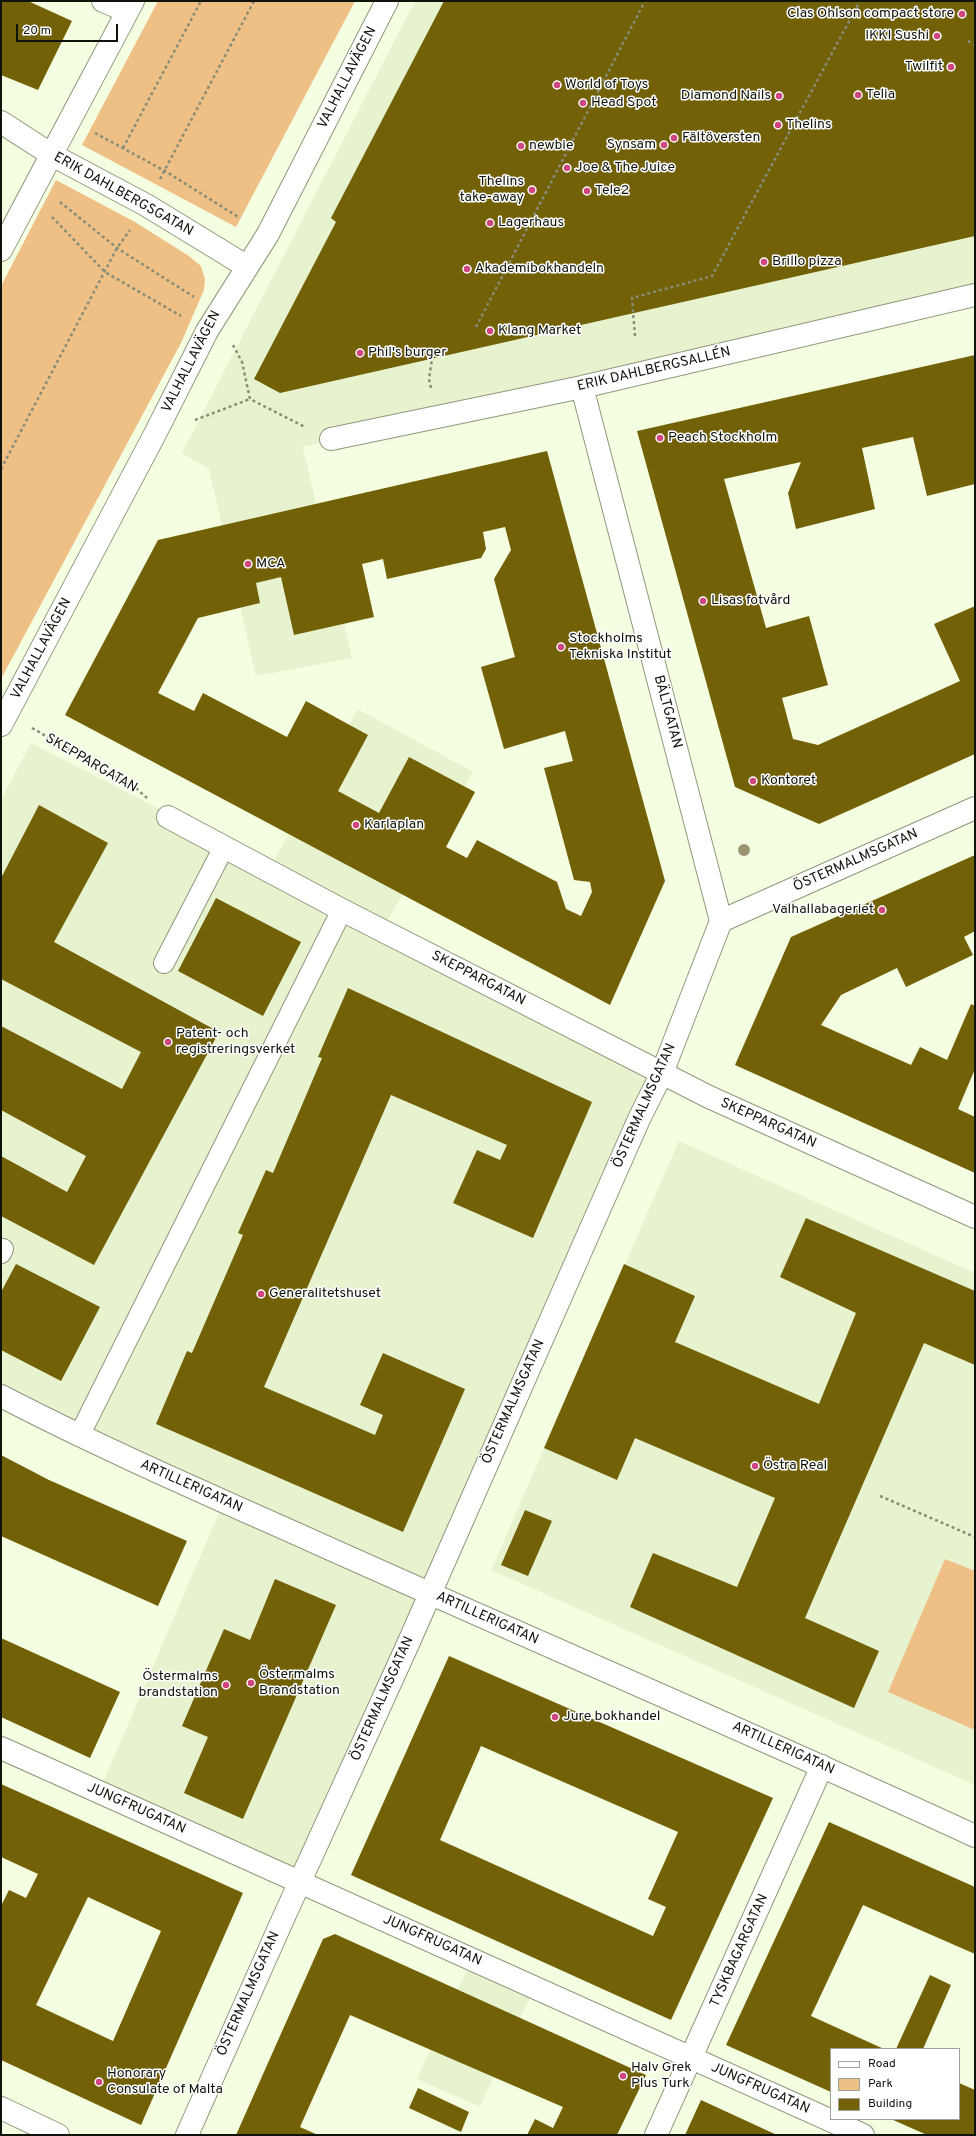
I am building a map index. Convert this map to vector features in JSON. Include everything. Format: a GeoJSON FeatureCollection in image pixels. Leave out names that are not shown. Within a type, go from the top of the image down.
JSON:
{"type":"FeatureCollection","features":[{"type":"Feature","properties":{"kind":"street"},"geometry":{"type":"LineString","coordinates":[[3,242],[52,155],[130,6],[103,1]]}},
{"type":"Feature","properties":{"kind":"street","name":"VALHALLAVÄGEN"},"geometry":{"type":"LineString","coordinates":[[5,718],[155,434],[207,331],[246,266],[268,234],[387,1]]}},
{"type":"Feature","properties":{"kind":"street","name":"ERIK DAHLBERGSGATAN"},"geometry":{"type":"LineString","coordinates":[[1,122],[52,155],[146,205],[246,266]]}},
{"type":"Feature","properties":{"kind":"street","name":"ERIK DAHLBERGSALLÉN"},"geometry":{"type":"LineString","coordinates":[[331,439],[582,387],[975,295]]}},
{"type":"Feature","properties":{"kind":"street","name":"BÄLTGATAN"},"geometry":{"type":"LineString","coordinates":[[582,387],[721,921]]}},
{"type":"Feature","properties":{"kind":"street","name":"ÖSTERMALMSGATAN"},"geometry":{"type":"LineString","coordinates":[[187,2135],[429,1594],[639,1119],[662,1073],[721,921],[975,808]]}},
{"type":"Feature","properties":{"kind":"street","name":"SKEPPARGATAN"},"geometry":{"type":"LineString","coordinates":[[168,817],[342,910],[709,1097],[975,1217]]}},
{"type":"Feature","properties":{"kind":"street","name":"ARTILLERIGATAN"},"geometry":{"type":"LineString","coordinates":[[1,1396],[79,1436],[429,1594],[822,1766],[975,1836]]}},
{"type":"Feature","properties":{"kind":"street","name":"JUNGFRUGATAN"},"geometry":{"type":"LineString","coordinates":[[1,1748],[863,2135]]}},
{"type":"Feature","properties":{"kind":"street","name":"TYSKBAGARGATAN"},"geometry":{"type":"LineString","coordinates":[[656,2135],[692,2058],[822,1766]]}},
{"type":"Feature","properties":{"kind":"street"},"geometry":{"type":"LineString","coordinates":[[1,2108],[58,2135]]}},
{"type":"Feature","properties":{"kind":"lane"},"geometry":{"type":"LineString","coordinates":[[164,963],[224,847]]}},
{"type":"Feature","properties":{"kind":"lane"},"geometry":{"type":"LineString","coordinates":[[79,1436],[342,910]]}},
{"type":"Feature","properties":{"kind":"path"},"geometry":{"type":"LineString","coordinates":[[123,148],[201,1]]}},
{"type":"Feature","properties":{"kind":"path"},"geometry":{"type":"LineString","coordinates":[[1,469],[117,248],[146,205],[165,171],[254,1]]}},
{"type":"Feature","properties":{"kind":"path"},"geometry":{"type":"LineString","coordinates":[[476,327],[645,1]]}},
{"type":"Feature","properties":{"kind":"path"},"geometry":{"type":"LineString","coordinates":[[635,336],[632,298],[712,276],[860,1]]}},
{"type":"Feature","properties":{"kind":"path"},"geometry":{"type":"LineString","coordinates":[[968,41],[975,45]]}},
{"type":"Feature","properties":{"kind":"path"},"geometry":{"type":"LineString","coordinates":[[90,130],[165,171],[240,218]]}},
{"type":"Feature","properties":{"kind":"path"},"geometry":{"type":"LineString","coordinates":[[55,198],[117,248],[200,300]]}},
{"type":"Feature","properties":{"kind":"path"},"geometry":{"type":"LineString","coordinates":[[48,213],[105,272]]}},
{"type":"Feature","properties":{"kind":"path"},"geometry":{"type":"LineString","coordinates":[[155,434],[250,399]]}},
{"type":"Feature","properties":{"kind":"path","name":"SKEPPARGATAN"},"geometry":{"type":"LineString","coordinates":[[5,718],[45,737],[137,789],[168,817]]}},
{"type":"Feature","properties":{"kind":"path"},"geometry":{"type":"LineString","coordinates":[[880,1496],[975,1537]]}},
{"type":"Feature","properties":{"kind":"shaded area","name":"Fältöversten"},"geometry":{"type":"Polygon","coordinates":[[[415,1],[975,1],[975,299],[303,447],[352,658],[256,676],[209,469],[182,453],[415,1]]]}},
{"type":"Feature","properties":{"kind":"shaded area"},"geometry":{"type":"Polygon","coordinates":[[[358,709],[473,772],[382,930],[660,1067],[306,1889],[98,1794],[225,1499],[1,1388],[1,800],[31,743],[271,866],[358,709]]]}},
{"type":"Feature","properties":{"kind":"shaded area","name":"Östra Real"},"geometry":{"type":"Polygon","coordinates":[[[679,1141],[975,1273],[975,1785],[491,1570],[679,1141]]]}},
{"type":"Feature","properties":{"kind":"shaded area"},"geometry":{"type":"Polygon","coordinates":[[[469,1965],[532,1993],[480,2107],[417,2079],[469,1965]]]}},
{"type":"Feature","properties":{"kind":"green space"},"geometry":{"type":"Polygon","coordinates":[[[158,1],[355,1],[236,227],[82,145],[158,1]]]}},
{"type":"Feature","properties":{"kind":"green space"},"geometry":{"type":"Polygon","coordinates":[[[56,180],[135,222],[189,256],[201,266],[205,279],[204,290],[181,343],[1,679],[1,286],[56,180]]]}},
{"type":"Feature","properties":{"kind":"green space"},"geometry":{"type":"Polygon","coordinates":[[[945,1559],[975,1571],[975,1730],[888,1692],[945,1559]]]}},
{"type":"Feature","properties":{"kind":"building"},"geometry":{"type":"Polygon","coordinates":[[[1,1],[28,1],[72,21],[38,90],[1,75],[1,1]]]}},
{"type":"Feature","properties":{"kind":"building","name":"Fältöversten"},"geometry":{"type":"Polygon","coordinates":[[[444,1],[975,1],[975,236],[280,393],[254,379],[336,222],[331,218],[444,1]]]}},
{"type":"Feature","properties":{"kind":"building"},"geometry":{"type":"Polygon","coordinates":[[[975,355],[975,484],[927,496],[913,437],[862,448],[875,509],[796,529],[788,493],[801,462],[724,479],[766,628],[809,616],[828,685],[782,698],[793,739],[818,745],[960,681],[934,624],[975,606],[975,754],[819,824],[735,787],[637,431],[975,355]]]}},
{"type":"Feature","properties":{"kind":"building"},"geometry":{"type":"Polygon","coordinates":[[[547,451],[665,881],[610,1005],[65,715],[158,540],[547,451]],[[505,527],[483,532],[486,549],[481,558],[387,579],[383,559],[362,564],[374,617],[294,635],[281,577],[256,583],[260,603],[198,618],[158,693],[194,711],[203,693],[287,737],[306,701],[368,735],[338,791],[379,813],[409,757],[475,792],[446,847],[467,858],[477,840],[557,882],[566,909],[581,916],[592,892],[590,882],[574,880],[544,768],[573,761],[565,731],[504,749],[481,667],[515,657],[494,579],[511,550],[505,527]]]}},
{"type":"Feature","properties":{"kind":"building","name":"Patent- och registreringsverket"},"geometry":{"type":"Polygon","coordinates":[[[39,805],[108,843],[54,942],[219,1032],[94,1265],[1,1216],[1,1156],[67,1192],[86,1156],[1,1110],[1,1026],[122,1089],[141,1052],[1,979],[1,878],[39,805]]]}},
{"type":"Feature","properties":{"kind":"building"},"geometry":{"type":"Polygon","coordinates":[[[975,855],[975,931],[964,937],[973,955],[906,987],[897,968],[841,995],[821,1025],[911,1065],[920,1047],[947,1060],[971,1004],[975,1006],[975,1069],[958,1109],[975,1117],[975,1173],[735,1065],[791,937],[975,855]]]}},
{"type":"Feature","properties":{"kind":"building"},"geometry":{"type":"Polygon","coordinates":[[[216,898],[301,942],[263,1016],[178,971],[216,898]]]}},
{"type":"Feature","properties":{"kind":"building","name":"Generalitetshuset"},"geometry":{"type":"Polygon","coordinates":[[[348,988],[592,1102],[533,1238],[453,1203],[477,1150],[500,1160],[507,1145],[391,1095],[264,1387],[375,1435],[383,1415],[360,1405],[383,1353],[465,1389],[403,1532],[156,1424],[187,1351],[192,1353],[243,1235],[238,1233],[266,1170],[273,1173],[322,1058],[318,1057],[348,988]]]}},
{"type":"Feature","properties":{"kind":"building"},"geometry":{"type":"Polygon","coordinates":[[[806,1218],[975,1291],[975,1365],[924,1343],[805,1618],[879,1651],[854,1708],[630,1607],[653,1553],[737,1587],[775,1498],[635,1438],[617,1480],[544,1448],[624,1264],[695,1296],[675,1342],[819,1404],[856,1313],[780,1277],[806,1218]]]}},
{"type":"Feature","properties":{"kind":"building"},"geometry":{"type":"Polygon","coordinates":[[[16,1264],[100,1307],[61,1381],[1,1350],[1,1292],[16,1264]]]}},
{"type":"Feature","properties":{"kind":"building"},"geometry":{"type":"Polygon","coordinates":[[[1,1455],[49,1480],[187,1541],[158,1606],[1,1536],[1,1455]]]}},
{"type":"Feature","properties":{"kind":"building"},"geometry":{"type":"Polygon","coordinates":[[[525,1510],[552,1521],[528,1576],[501,1565],[525,1510]]]}},
{"type":"Feature","properties":{"kind":"building","name":"Östermalms Brandstation"},"geometry":{"type":"Polygon","coordinates":[[[275,1579],[336,1605],[243,1819],[184,1793],[208,1737],[182,1726],[224,1629],[250,1640],[275,1579]]]}},
{"type":"Feature","properties":{"kind":"building"},"geometry":{"type":"Polygon","coordinates":[[[1,1638],[120,1692],[90,1758],[1,1717],[1,1638]]]}},
{"type":"Feature","properties":{"kind":"building"},"geometry":{"type":"Polygon","coordinates":[[[449,1656],[773,1798],[671,2020],[351,1875],[449,1656]],[[481,1746],[440,1840],[653,1936],[666,1907],[648,1899],[678,1832],[481,1746]]]}},
{"type":"Feature","properties":{"kind":"building"},"geometry":{"type":"Polygon","coordinates":[[[1,1784],[243,1893],[141,2125],[1,2060],[1,1906],[9,1890],[26,1898],[38,1874],[1,1857],[1,1784]],[[88,1897],[36,2005],[113,2041],[161,1931],[88,1897]]]}},
{"type":"Feature","properties":{"kind":"building"},"geometry":{"type":"Polygon","coordinates":[[[829,1822],[975,1887],[975,1954],[863,1905],[811,2016],[882,2048],[830,2048],[830,2092],[726,2045],[829,1822]]]}},
{"type":"Feature","properties":{"kind":"building"},"geometry":{"type":"Polygon","coordinates":[[[335,1934],[646,2075],[617,2135],[527,2135],[535,2119],[553,2128],[563,2107],[350,2015],[300,2127],[318,2135],[236,2135],[323,1939],[335,1934]]]}},
{"type":"Feature","properties":{"kind":"building"},"geometry":{"type":"Polygon","coordinates":[[[930,1975],[951,1985],[923,2048],[896,2048],[930,1975]]]}},
{"type":"Feature","properties":{"kind":"building"},"geometry":{"type":"Polygon","coordinates":[[[960,2083],[975,2090],[975,2135],[927,2135],[893,2120],[960,2120],[960,2083]]]}},
{"type":"Feature","properties":{"kind":"building"},"geometry":{"type":"Polygon","coordinates":[[[418,2088],[469,2112],[461,2132],[409,2108],[418,2088]]]}},
{"type":"Feature","properties":{"kind":"building"},"geometry":{"type":"Polygon","coordinates":[[[701,2100],[777,2135],[685,2135],[701,2100]]]}},
{"type":"Feature","properties":{"kind":"place","name":"Clas Ohlson compact store"},"geometry":{"type":"Point","coordinates":[962,14]}},
{"type":"Feature","properties":{"kind":"place","name":"IKKI Sushi"},"geometry":{"type":"Point","coordinates":[937,36]}},
{"type":"Feature","properties":{"kind":"place","name":"Twilfit"},"geometry":{"type":"Point","coordinates":[951,67]}},
{"type":"Feature","properties":{"kind":"place","name":"World of Toys"},"geometry":{"type":"Point","coordinates":[557,85]}},
{"type":"Feature","properties":{"kind":"place","name":"Telia"},"geometry":{"type":"Point","coordinates":[858,95]}},
{"type":"Feature","properties":{"kind":"place","name":"Diamond Nails"},"geometry":{"type":"Point","coordinates":[779,96]}},
{"type":"Feature","properties":{"kind":"place","name":"Head Spot"},"geometry":{"type":"Point","coordinates":[583,103]}},
{"type":"Feature","properties":{"kind":"place","name":"Thelins"},"geometry":{"type":"Point","coordinates":[778,125]}},
{"type":"Feature","properties":{"kind":"place","name":"Fältöversten"},"geometry":{"type":"Point","coordinates":[674,138]}},
{"type":"Feature","properties":{"kind":"place","name":"Synsam"},"geometry":{"type":"Point","coordinates":[664,145]}},
{"type":"Feature","properties":{"kind":"place","name":"newbie"},"geometry":{"type":"Point","coordinates":[521,146]}},
{"type":"Feature","properties":{"kind":"place","name":"Joe & The Juice"},"geometry":{"type":"Point","coordinates":[567,168]}},
{"type":"Feature","properties":{"kind":"place","name":"Thelins take-away"},"geometry":{"type":"Point","coordinates":[532,190]}},
{"type":"Feature","properties":{"kind":"place","name":"Tele2"},"geometry":{"type":"Point","coordinates":[587,191]}},
{"type":"Feature","properties":{"kind":"place","name":"Lagerhaus"},"geometry":{"type":"Point","coordinates":[490,223]}},
{"type":"Feature","properties":{"kind":"place","name":"Brillo pizza"},"geometry":{"type":"Point","coordinates":[764,262]}},
{"type":"Feature","properties":{"kind":"place","name":"Akademibokhandeln"},"geometry":{"type":"Point","coordinates":[467,269]}},
{"type":"Feature","properties":{"kind":"place","name":"Klang Market"},"geometry":{"type":"Point","coordinates":[490,331]}},
{"type":"Feature","properties":{"kind":"place","name":"Phil's burger"},"geometry":{"type":"Point","coordinates":[360,353]}},
{"type":"Feature","properties":{"kind":"place","name":"Peach Stockholm"},"geometry":{"type":"Point","coordinates":[660,438]}},
{"type":"Feature","properties":{"kind":"place","name":"MCA"},"geometry":{"type":"Point","coordinates":[248,564]}},
{"type":"Feature","properties":{"kind":"place","name":"Lisas fotvård"},"geometry":{"type":"Point","coordinates":[703,601]}},
{"type":"Feature","properties":{"kind":"place","name":"Stockholms Tekniska Institut"},"geometry":{"type":"Point","coordinates":[561,647]}},
{"type":"Feature","properties":{"kind":"place","name":"Kontoret"},"geometry":{"type":"Point","coordinates":[753,781]}},
{"type":"Feature","properties":{"kind":"place","name":"Karlaplan"},"geometry":{"type":"Point","coordinates":[356,825]}},
{"type":"Feature","properties":{"kind":"place","name":"Valhallabageriet"},"geometry":{"type":"Point","coordinates":[882,910]}},
{"type":"Feature","properties":{"kind":"place","name":"Patent- och registreringsverket"},"geometry":{"type":"Point","coordinates":[168,1042]}},
{"type":"Feature","properties":{"kind":"place","name":"Generalitetshuset"},"geometry":{"type":"Point","coordinates":[261,1294]}},
{"type":"Feature","properties":{"kind":"place","name":"Östra Real"},"geometry":{"type":"Point","coordinates":[755,1466]}},
{"type":"Feature","properties":{"kind":"place","name":"Östermalms Brandstation"},"geometry":{"type":"Point","coordinates":[251,1683]}},
{"type":"Feature","properties":{"kind":"place","name":"Östermalms brandstation"},"geometry":{"type":"Point","coordinates":[226,1685]}},
{"type":"Feature","properties":{"kind":"place","name":"Jure bokhandel"},"geometry":{"type":"Point","coordinates":[555,1717]}},
{"type":"Feature","properties":{"kind":"place","name":"Halv Grek Plus Turk"},"geometry":{"type":"Point","coordinates":[623,2076]}},
{"type":"Feature","properties":{"kind":"place","name":"Honorary Consulate of Malta"},"geometry":{"type":"Point","coordinates":[99,2082]}}]}
